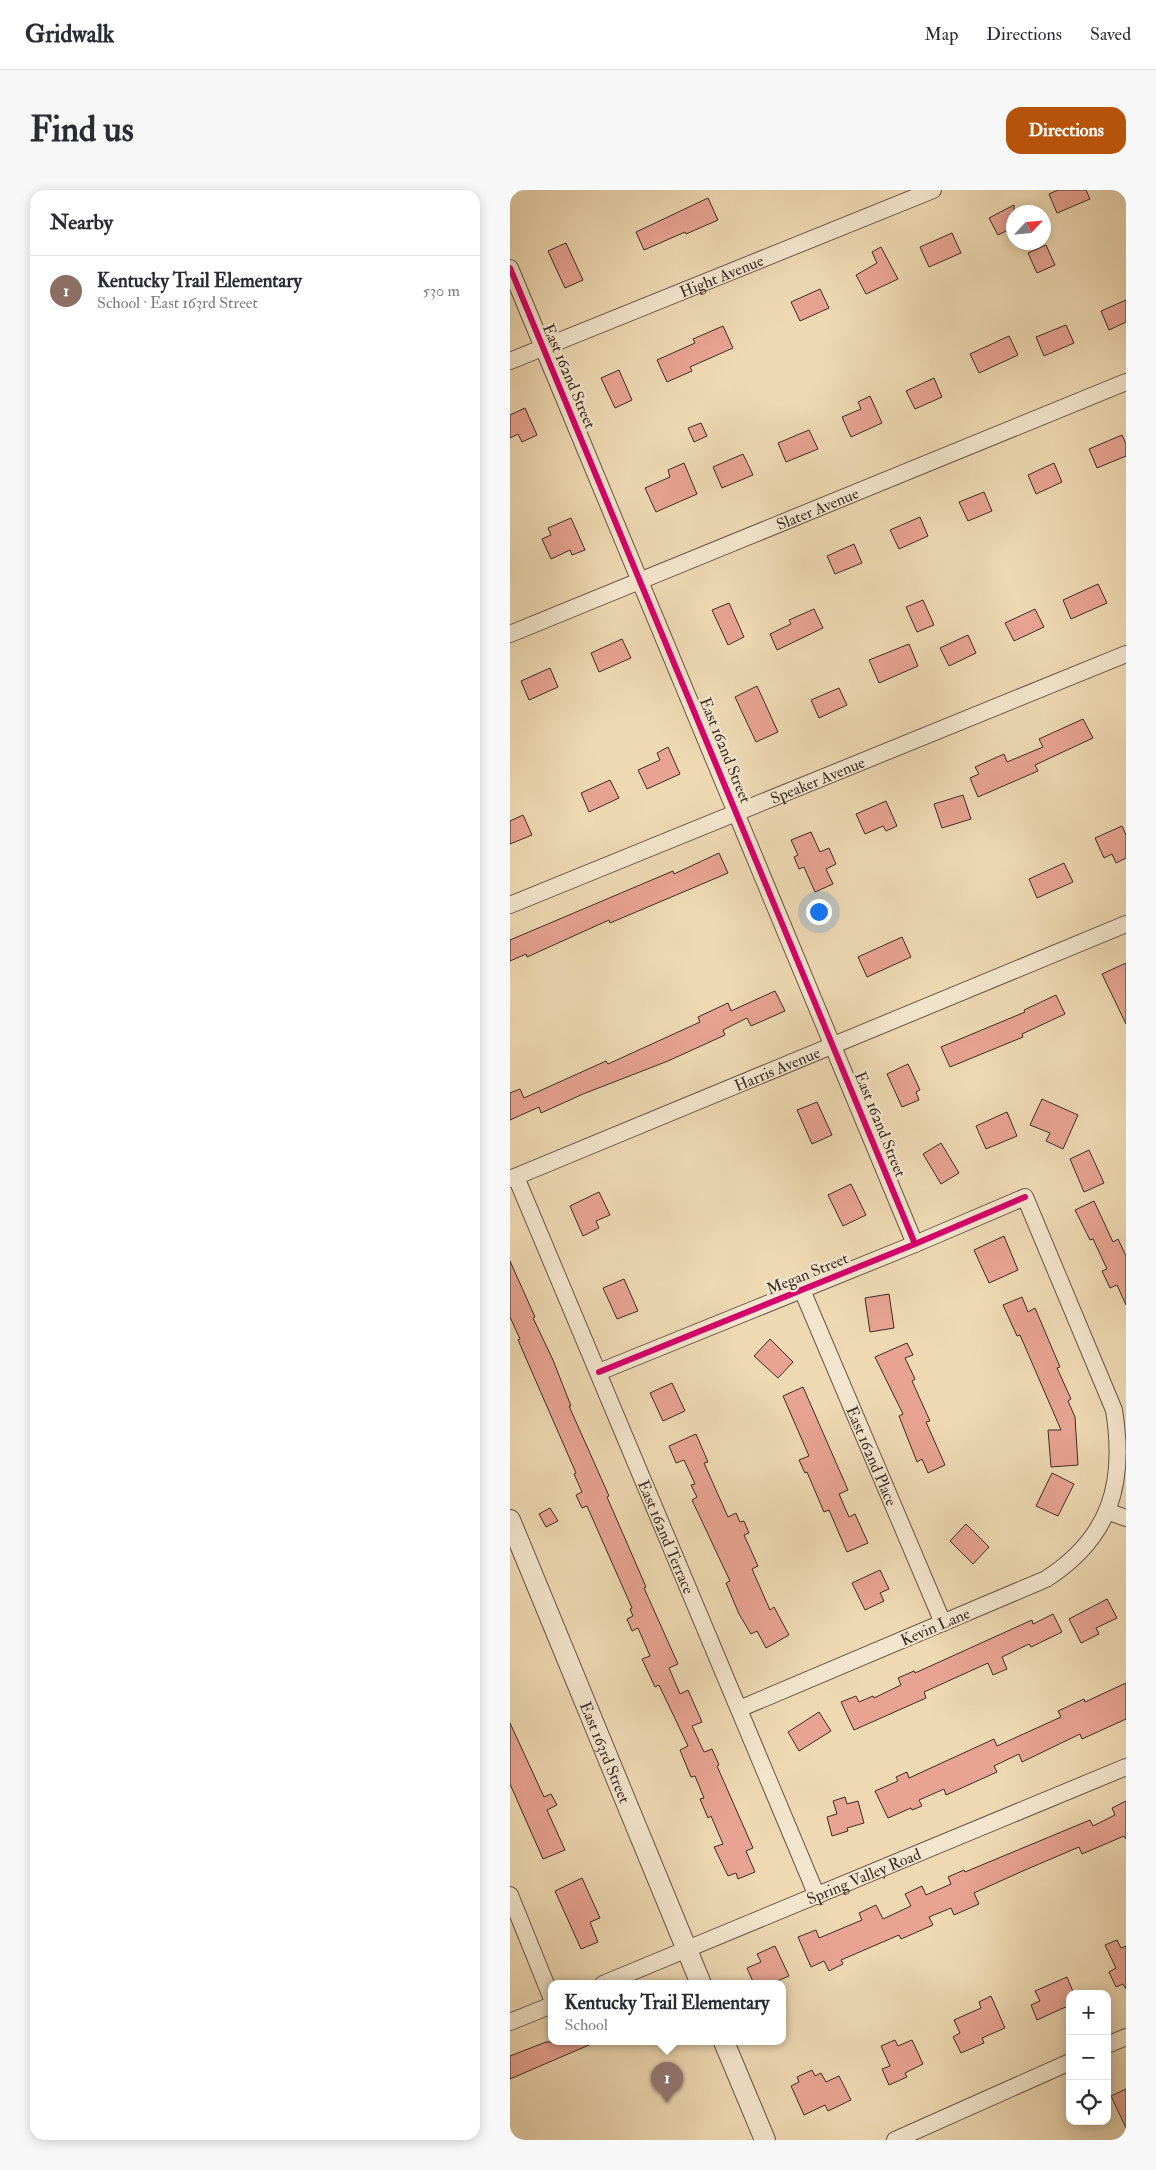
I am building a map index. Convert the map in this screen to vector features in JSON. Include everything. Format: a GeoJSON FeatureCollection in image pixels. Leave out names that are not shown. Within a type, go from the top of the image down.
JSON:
{"type":"FeatureCollection","features":[{"type":"Feature","properties":{"kind":"street","name":"Hight Avenue"},"geometry":{"type":"LineString","coordinates":[[510,361],[933,190]]}},
{"type":"Feature","properties":{"kind":"street","name":"East 162nd Street"},"geometry":{"type":"LineString","coordinates":[[510,268],[642,581],[915,1244]]}},
{"type":"Feature","properties":{"kind":"street","name":"Slater Avenue"},"geometry":{"type":"LineString","coordinates":[[510,634],[1126,382]]}},
{"type":"Feature","properties":{"kind":"street","name":"Speaker Avenue"},"geometry":{"type":"LineString","coordinates":[[510,905],[738,814],[1126,654]]}},
{"type":"Feature","properties":{"kind":"street","name":"Harris Avenue"},"geometry":{"type":"LineString","coordinates":[[513,1178],[1126,924]]}},
{"type":"Feature","properties":{"kind":"street","name":"East 162nd Terrace"},"geometry":{"type":"LineString","coordinates":[[513,1178],[599,1372],[817,1896]]}},
{"type":"Feature","properties":{"kind":"street","name":"Megan Street"},"geometry":{"type":"LineString","coordinates":[[599,1372],[915,1244],[1025,1197]]}},
{"type":"Feature","properties":{"kind":"street","name":"Kevin Lane"},"geometry":{"type":"LineString","coordinates":[[739,1709],[1046,1579],[1065,1567],[1080,1554],[1097,1534],[1109,1512],[1119,1480],[1120,1434],[1114,1410],[1025,1197]]}},
{"type":"Feature","properties":{"kind":"street","name":"East 162nd Place"},"geometry":{"type":"LineString","coordinates":[[802,1290],[943,1623]]}},
{"type":"Feature","properties":{"kind":"street"},"geometry":{"type":"LineString","coordinates":[[1109,1512],[1126,1518]]}},
{"type":"Feature","properties":{"kind":"street","name":"East 163rd Street"},"geometry":{"type":"LineString","coordinates":[[510,1520],[699,1980]]}},
{"type":"Feature","properties":{"kind":"street","name":"Spring Valley Road"},"geometry":{"type":"LineString","coordinates":[[613,1980],[1126,1767]]}},
{"type":"Feature","properties":{"kind":"street"},"geometry":{"type":"LineString","coordinates":[[510,1895],[548,1989]]}},
{"type":"Feature","properties":{"kind":"street"},"geometry":{"type":"LineString","coordinates":[[510,2022],[548,2007]]}},
{"type":"Feature","properties":{"kind":"street"},"geometry":{"type":"LineString","coordinates":[[1111,2044],[1126,2038]]}},
{"type":"Feature","properties":{"kind":"street"},"geometry":{"type":"LineString","coordinates":[[725,2045],[765,2140]]}},
{"type":"Feature","properties":{"kind":"street"},"geometry":{"type":"LineString","coordinates":[[895,2140],[1066,2064]]}},
{"type":"Feature","properties":{"kind":"building"},"geometry":{"type":"Polygon","coordinates":[[[1058,190],[1086,190],[1090,199],[1057,213],[1049,194],[1058,190]]]}},
{"type":"Feature","properties":{"kind":"building"},"geometry":{"type":"Polygon","coordinates":[[[708,198],[718,220],[644,250],[636,232],[708,198]]]}},
{"type":"Feature","properties":{"kind":"building"},"geometry":{"type":"Polygon","coordinates":[[[1006,209],[1006,231],[998,235],[989,218],[1006,209]]]}},
{"type":"Feature","properties":{"kind":"building"},"geometry":{"type":"Polygon","coordinates":[[[952,233],[961,253],[929,267],[920,247],[952,233]]]}},
{"type":"Feature","properties":{"kind":"building"},"geometry":{"type":"Polygon","coordinates":[[[566,243],[583,280],[565,288],[548,251],[566,243]]]}},
{"type":"Feature","properties":{"kind":"building"},"geometry":{"type":"Polygon","coordinates":[[[881,247],[898,279],[866,294],[856,275],[877,263],[872,252],[881,247]]]}},
{"type":"Feature","properties":{"kind":"building"},"geometry":{"type":"Polygon","coordinates":[[[1035,250],[1048,250],[1055,265],[1037,273],[1028,253],[1035,250]]]}},
{"type":"Feature","properties":{"kind":"building"},"geometry":{"type":"Polygon","coordinates":[[[820,289],[829,308],[800,321],[791,302],[820,289]]]}},
{"type":"Feature","properties":{"kind":"building"},"geometry":{"type":"Polygon","coordinates":[[[1126,300],[1126,322],[1109,330],[1101,311],[1126,300]]]}},
{"type":"Feature","properties":{"kind":"building"},"geometry":{"type":"Polygon","coordinates":[[[1066,325],[1074,343],[1044,356],[1036,337],[1066,325]]]}},
{"type":"Feature","properties":{"kind":"building"},"geometry":{"type":"Polygon","coordinates":[[[723,326],[733,348],[690,367],[692,371],[667,382],[657,360],[695,343],[693,339],[723,326]]]}},
{"type":"Feature","properties":{"kind":"building"},"geometry":{"type":"Polygon","coordinates":[[[1009,336],[1018,355],[979,373],[970,354],[1009,336]]]}},
{"type":"Feature","properties":{"kind":"building"},"geometry":{"type":"Polygon","coordinates":[[[619,370],[632,400],[615,408],[601,378],[619,370]]]}},
{"type":"Feature","properties":{"kind":"building"},"geometry":{"type":"Polygon","coordinates":[[[934,378],[942,397],[915,409],[906,391],[934,378]]]}},
{"type":"Feature","properties":{"kind":"building"},"geometry":{"type":"Polygon","coordinates":[[[870,396],[882,423],[851,437],[842,417],[861,409],[858,402],[870,396]]]}},
{"type":"Feature","properties":{"kind":"building"},"geometry":{"type":"Polygon","coordinates":[[[525,408],[537,435],[522,442],[518,434],[510,438],[510,415],[525,408]]]}},
{"type":"Feature","properties":{"kind":"building"},"geometry":{"type":"Polygon","coordinates":[[[701,423],[707,436],[694,442],[688,428],[701,423]]]}},
{"type":"Feature","properties":{"kind":"building"},"geometry":{"type":"Polygon","coordinates":[[[809,430],[818,449],[786,462],[778,443],[809,430]]]}},
{"type":"Feature","properties":{"kind":"building"},"geometry":{"type":"Polygon","coordinates":[[[1122,435],[1126,444],[1126,456],[1097,468],[1089,449],[1122,435]]]}},
{"type":"Feature","properties":{"kind":"building"},"geometry":{"type":"Polygon","coordinates":[[[743,454],[753,475],[722,488],[713,467],[743,454]]]}},
{"type":"Feature","properties":{"kind":"building"},"geometry":{"type":"Polygon","coordinates":[[[684,463],[697,494],[656,512],[645,488],[670,477],[668,470],[684,463]]]}},
{"type":"Feature","properties":{"kind":"building"},"geometry":{"type":"Polygon","coordinates":[[[1054,463],[1062,482],[1036,494],[1028,475],[1054,463]]]}},
{"type":"Feature","properties":{"kind":"building"},"geometry":{"type":"Polygon","coordinates":[[[984,492],[992,511],[968,521],[959,502],[984,492]]]}},
{"type":"Feature","properties":{"kind":"building"},"geometry":{"type":"Polygon","coordinates":[[[920,517],[928,536],[899,549],[890,530],[920,517]]]}},
{"type":"Feature","properties":{"kind":"building"},"geometry":{"type":"Polygon","coordinates":[[[571,518],[585,550],[572,555],[570,550],[551,559],[542,539],[551,535],[548,528],[571,518]]]}},
{"type":"Feature","properties":{"kind":"building"},"geometry":{"type":"Polygon","coordinates":[[[854,544],[862,563],[835,574],[827,556],[854,544]]]}},
{"type":"Feature","properties":{"kind":"building"},"geometry":{"type":"Polygon","coordinates":[[[1098,584],[1107,603],[1071,619],[1063,600],[1098,584]]]}},
{"type":"Feature","properties":{"kind":"building"},"geometry":{"type":"Polygon","coordinates":[[[923,600],[934,625],[917,632],[906,607],[923,600]]]}},
{"type":"Feature","properties":{"kind":"building"},"geometry":{"type":"Polygon","coordinates":[[[729,603],[744,637],[728,645],[712,610],[729,603]]]}},
{"type":"Feature","properties":{"kind":"building"},"geometry":{"type":"Polygon","coordinates":[[[814,609],[823,628],[777,650],[770,634],[791,624],[789,620],[814,609]]]}},
{"type":"Feature","properties":{"kind":"building"},"geometry":{"type":"Polygon","coordinates":[[[1035,609],[1044,627],[1014,641],[1005,623],[1035,609]]]}},
{"type":"Feature","properties":{"kind":"building"},"geometry":{"type":"Polygon","coordinates":[[[968,635],[976,653],[949,666],[940,648],[968,635]]]}},
{"type":"Feature","properties":{"kind":"building"},"geometry":{"type":"Polygon","coordinates":[[[622,639],[631,658],[599,672],[591,653],[622,639]]]}},
{"type":"Feature","properties":{"kind":"building"},"geometry":{"type":"Polygon","coordinates":[[[909,644],[918,666],[879,683],[869,660],[909,644]]]}},
{"type":"Feature","properties":{"kind":"building"},"geometry":{"type":"Polygon","coordinates":[[[550,668],[558,687],[529,700],[521,681],[550,668]]]}},
{"type":"Feature","properties":{"kind":"building"},"geometry":{"type":"Polygon","coordinates":[[[757,686],[778,732],[756,742],[735,697],[757,686]]]}},
{"type":"Feature","properties":{"kind":"building"},"geometry":{"type":"Polygon","coordinates":[[[839,688],[847,705],[819,718],[811,700],[839,688]]]}},
{"type":"Feature","properties":{"kind":"building"},"geometry":{"type":"Polygon","coordinates":[[[1083,719],[1093,738],[1035,765],[1038,771],[978,797],[970,778],[979,774],[975,767],[1004,754],[1007,762],[1043,747],[1039,739],[1083,719]]]}},
{"type":"Feature","properties":{"kind":"building"},"geometry":{"type":"Polygon","coordinates":[[[668,747],[680,774],[647,789],[638,770],[660,760],[657,753],[668,747]]]}},
{"type":"Feature","properties":{"kind":"building"},"geometry":{"type":"Polygon","coordinates":[[[610,780],[619,798],[589,812],[581,793],[610,780]]]}},
{"type":"Feature","properties":{"kind":"building"},"geometry":{"type":"Polygon","coordinates":[[[963,795],[971,819],[942,828],[934,804],[963,795]]]}},
{"type":"Feature","properties":{"kind":"building"},"geometry":{"type":"Polygon","coordinates":[[[886,801],[897,826],[886,831],[883,826],[865,834],[856,814],[886,801]]]}},
{"type":"Feature","properties":{"kind":"building"},"geometry":{"type":"Polygon","coordinates":[[[523,815],[532,835],[510,844],[510,821],[523,815]]]}},
{"type":"Feature","properties":{"kind":"building"},"geometry":{"type":"Polygon","coordinates":[[[1122,826],[1126,835],[1126,858],[1116,863],[1112,854],[1104,858],[1095,838],[1122,826]]]}},
{"type":"Feature","properties":{"kind":"building"},"geometry":{"type":"Polygon","coordinates":[[[811,832],[820,852],[829,848],[836,864],[826,869],[833,884],[815,892],[804,867],[799,869],[794,857],[798,855],[791,840],[811,832]]]}},
{"type":"Feature","properties":{"kind":"building"},"geometry":{"type":"Polygon","coordinates":[[[719,853],[728,873],[610,923],[609,920],[527,957],[526,954],[510,961],[510,940],[673,871],[674,874],[719,853]]]}},
{"type":"Feature","properties":{"kind":"building"},"geometry":{"type":"Polygon","coordinates":[[[1064,863],[1073,882],[1037,898],[1029,879],[1064,863]]]}},
{"type":"Feature","properties":{"kind":"building"},"geometry":{"type":"Polygon","coordinates":[[[902,937],[911,957],[867,977],[858,957],[902,937]]]}},
{"type":"Feature","properties":{"kind":"building"},"geometry":{"type":"Polygon","coordinates":[[[1126,963],[1126,1024],[1102,974],[1126,963]]]}},
{"type":"Feature","properties":{"kind":"building"},"geometry":{"type":"Polygon","coordinates":[[[775,991],[785,1011],[751,1026],[747,1018],[723,1030],[725,1035],[668,1061],[583,1094],[541,1113],[539,1107],[510,1120],[510,1093],[520,1089],[524,1098],[606,1061],[608,1064],[700,1022],[698,1017],[728,1003],[731,1011],[775,991]]]}},
{"type":"Feature","properties":{"kind":"building"},"geometry":{"type":"Polygon","coordinates":[[[1056,995],[1065,1014],[1022,1034],[1023,1037],[950,1067],[941,1047],[1025,1012],[1024,1010],[1056,995]]]}},
{"type":"Feature","properties":{"kind":"building"},"geometry":{"type":"Polygon","coordinates":[[[908,1064],[920,1090],[916,1092],[919,1100],[902,1107],[887,1074],[908,1064]]]}},
{"type":"Feature","properties":{"kind":"building"},"geometry":{"type":"Polygon","coordinates":[[[1042,1099],[1078,1115],[1063,1149],[1046,1141],[1050,1133],[1030,1125],[1042,1099]]]}},
{"type":"Feature","properties":{"kind":"building"},"geometry":{"type":"Polygon","coordinates":[[[817,1102],[832,1135],[812,1144],[797,1110],[817,1102]]]}},
{"type":"Feature","properties":{"kind":"building"},"geometry":{"type":"Polygon","coordinates":[[[1007,1112],[1017,1136],[986,1149],[976,1126],[1007,1112]]]}},
{"type":"Feature","properties":{"kind":"building"},"geometry":{"type":"Polygon","coordinates":[[[941,1143],[959,1173],[941,1184],[923,1154],[941,1143]]]}},
{"type":"Feature","properties":{"kind":"building"},"geometry":{"type":"Polygon","coordinates":[[[1089,1150],[1104,1183],[1084,1192],[1070,1159],[1089,1150]]]}},
{"type":"Feature","properties":{"kind":"building"},"geometry":{"type":"Polygon","coordinates":[[[851,1184],[866,1215],[843,1226],[828,1195],[851,1184]]]}},
{"type":"Feature","properties":{"kind":"building"},"geometry":{"type":"Polygon","coordinates":[[[599,1192],[610,1215],[596,1221],[599,1228],[583,1236],[570,1206],[599,1192]]]}},
{"type":"Feature","properties":{"kind":"building"},"geometry":{"type":"Polygon","coordinates":[[[1094,1201],[1113,1242],[1118,1239],[1126,1256],[1126,1305],[1117,1285],[1110,1288],[1102,1271],[1107,1269],[1093,1239],[1090,1240],[1075,1210],[1094,1201]]]}},
{"type":"Feature","properties":{"kind":"building"},"geometry":{"type":"Polygon","coordinates":[[[1004,1236],[1018,1270],[989,1283],[974,1250],[1004,1236]]]}},
{"type":"Feature","properties":{"kind":"building"},"geometry":{"type":"Polygon","coordinates":[[[510,1261],[535,1317],[533,1318],[553,1360],[571,1406],[569,1406],[609,1496],[607,1497],[646,1587],[644,1588],[678,1664],[669,1668],[680,1694],[688,1690],[702,1722],[692,1726],[704,1752],[712,1749],[719,1765],[717,1766],[753,1848],[746,1851],[755,1872],[738,1879],[736,1873],[728,1876],[714,1847],[723,1844],[711,1816],[708,1818],[700,1799],[704,1798],[695,1776],[691,1777],[680,1750],[688,1746],[659,1685],[655,1687],[642,1659],[650,1656],[638,1628],[632,1631],[627,1619],[633,1616],[630,1609],[632,1608],[587,1506],[582,1508],[576,1495],[582,1492],[574,1474],[576,1473],[518,1340],[520,1339],[510,1317],[510,1261]]]}},
{"type":"Feature","properties":{"kind":"building"},"geometry":{"type":"Polygon","coordinates":[[[624,1279],[638,1311],[617,1319],[603,1288],[624,1279]]]}},
{"type":"Feature","properties":{"kind":"building"},"geometry":{"type":"Polygon","coordinates":[[[889,1294],[894,1328],[870,1332],[865,1298],[889,1294]]]}},
{"type":"Feature","properties":{"kind":"building"},"geometry":{"type":"Polygon","coordinates":[[[1022,1297],[1028,1312],[1035,1308],[1060,1367],[1057,1368],[1071,1399],[1068,1401],[1075,1417],[1078,1465],[1051,1467],[1048,1430],[1061,1430],[1020,1335],[1017,1336],[1003,1305],[1022,1297]]]}},
{"type":"Feature","properties":{"kind":"building"},"geometry":{"type":"Polygon","coordinates":[[[770,1339],[793,1362],[778,1378],[754,1356],[770,1339]]]}},
{"type":"Feature","properties":{"kind":"building"},"geometry":{"type":"Polygon","coordinates":[[[907,1343],[913,1355],[905,1358],[915,1379],[912,1381],[930,1421],[926,1422],[945,1465],[928,1473],[922,1459],[917,1462],[899,1416],[903,1414],[875,1357],[907,1343]]]}},
{"type":"Feature","properties":{"kind":"building"},"geometry":{"type":"Polygon","coordinates":[[[672,1383],[685,1411],[663,1421],[650,1393],[672,1383]]]}},
{"type":"Feature","properties":{"kind":"building"},"geometry":{"type":"Polygon","coordinates":[[[803,1387],[848,1490],[839,1494],[849,1517],[855,1514],[868,1543],[847,1552],[829,1510],[824,1512],[807,1472],[805,1473],[799,1460],[809,1456],[783,1396],[803,1387]]]}},
{"type":"Feature","properties":{"kind":"building"},"geometry":{"type":"Polygon","coordinates":[[[696,1434],[708,1462],[704,1463],[728,1517],[736,1513],[740,1522],[744,1521],[749,1533],[744,1535],[758,1566],[752,1569],[770,1610],[774,1607],[789,1635],[766,1648],[757,1631],[751,1634],[739,1614],[726,1583],[730,1581],[692,1500],[697,1497],[691,1485],[695,1484],[684,1460],[676,1463],[669,1446],[696,1434]]]}},
{"type":"Feature","properties":{"kind":"building"},"geometry":{"type":"Polygon","coordinates":[[[1052,1473],[1074,1484],[1058,1516],[1036,1506],[1052,1473]]]}},
{"type":"Feature","properties":{"kind":"building"},"geometry":{"type":"Polygon","coordinates":[[[550,1508],[558,1521],[546,1527],[539,1514],[550,1508]]]}},
{"type":"Feature","properties":{"kind":"building"},"geometry":{"type":"Polygon","coordinates":[[[966,1524],[989,1547],[973,1564],[950,1541],[966,1524]]]}},
{"type":"Feature","properties":{"kind":"building"},"geometry":{"type":"Polygon","coordinates":[[[880,1570],[889,1589],[880,1593],[884,1601],[865,1610],[852,1583],[880,1570]]]}},
{"type":"Feature","properties":{"kind":"building"},"geometry":{"type":"Polygon","coordinates":[[[1107,1599],[1117,1618],[1096,1628],[1099,1634],[1081,1643],[1069,1619],[1107,1599]]]}},
{"type":"Feature","properties":{"kind":"building"},"geometry":{"type":"Polygon","coordinates":[[[1053,1614],[1062,1632],[1031,1647],[1029,1644],[1002,1657],[1007,1669],[993,1675],[988,1663],[924,1692],[926,1698],[854,1730],[841,1702],[856,1696],[859,1702],[873,1696],[874,1698],[901,1685],[898,1678],[914,1671],[915,1673],[1032,1620],[1033,1624],[1053,1614]]]}},
{"type":"Feature","properties":{"kind":"building"},"geometry":{"type":"Polygon","coordinates":[[[1126,1683],[1126,1719],[1082,1739],[1080,1734],[1022,1762],[1019,1754],[994,1766],[997,1772],[946,1795],[944,1789],[919,1800],[922,1806],[912,1810],[911,1808],[888,1818],[875,1791],[898,1781],[896,1777],[907,1772],[909,1778],[994,1739],[997,1746],[1061,1717],[1058,1711],[1084,1699],[1085,1702],[1126,1683]]]}},
{"type":"Feature","properties":{"kind":"building"},"geometry":{"type":"Polygon","coordinates":[[[819,1712],[831,1731],[799,1751],[788,1732],[819,1712]]]}},
{"type":"Feature","properties":{"kind":"building"},"geometry":{"type":"Polygon","coordinates":[[[510,1723],[544,1797],[551,1794],[557,1805],[547,1810],[565,1850],[543,1859],[510,1784],[510,1723]]]}},
{"type":"Feature","properties":{"kind":"building"},"geometry":{"type":"Polygon","coordinates":[[[845,1797],[847,1804],[858,1801],[864,1823],[847,1828],[848,1831],[832,1836],[827,1817],[837,1814],[833,1801],[845,1797]]]}},
{"type":"Feature","properties":{"kind":"building"},"geometry":{"type":"Polygon","coordinates":[[[1126,1801],[1126,1839],[1124,1836],[1082,1854],[1079,1847],[1025,1870],[974,1893],[979,1904],[954,1915],[951,1908],[929,1917],[933,1925],[901,1939],[899,1935],[841,1960],[843,1964],[829,1971],[824,1961],[811,1967],[798,1937],[816,1930],[819,1938],[862,1920],[859,1913],[876,1905],[883,1919],[911,1906],[905,1894],[922,1886],[926,1895],[951,1884],[948,1877],[964,1870],[965,1872],[1090,1820],[1093,1826],[1115,1815],[1112,1808],[1126,1801]]]}},
{"type":"Feature","properties":{"kind":"building"},"geometry":{"type":"Polygon","coordinates":[[[582,1878],[600,1918],[590,1922],[598,1942],[581,1949],[555,1891],[582,1878]]]}},
{"type":"Feature","properties":{"kind":"building"},"geometry":{"type":"Polygon","coordinates":[[[1117,1940],[1121,1948],[1126,1946],[1126,1989],[1123,1984],[1116,1987],[1109,1972],[1116,1968],[1105,1945],[1117,1940]]]}},
{"type":"Feature","properties":{"kind":"building"},"geometry":{"type":"Polygon","coordinates":[[[775,1946],[789,1976],[780,1980],[752,1980],[747,1968],[761,1962],[757,1954],[775,1946]]]}},
{"type":"Feature","properties":{"kind":"building"},"geometry":{"type":"Polygon","coordinates":[[[1067,1977],[1072,1990],[1066,1990],[1066,2007],[1037,2020],[1031,2005],[1040,2001],[1035,1991],[1067,1977]]]}},
{"type":"Feature","properties":{"kind":"building"},"geometry":{"type":"Polygon","coordinates":[[[991,1996],[1005,2028],[982,2038],[984,2043],[961,2053],[953,2037],[960,2033],[954,2020],[981,2008],[979,2002],[991,1996]]]}},
{"type":"Feature","properties":{"kind":"building"},"geometry":{"type":"Polygon","coordinates":[[[895,2040],[898,2046],[912,2040],[923,2064],[905,2073],[907,2077],[889,2085],[882,2069],[890,2066],[881,2046],[895,2040]]]}},
{"type":"Feature","properties":{"kind":"building"},"geometry":{"type":"Polygon","coordinates":[[[546,2042],[548,2042],[548,2045],[589,2045],[510,2079],[510,2056],[546,2042]]]}},
{"type":"Feature","properties":{"kind":"building"},"geometry":{"type":"Polygon","coordinates":[[[812,2070],[815,2076],[821,2073],[826,2082],[839,2076],[851,2100],[828,2111],[825,2105],[804,2115],[791,2086],[799,2082],[797,2077],[812,2070]]]}},
{"type":"Feature","properties":{"kind":"building"},"geometry":{"type":"Polygon","coordinates":[[[1126,2089],[1126,2128],[1111,2096],[1126,2089]]]}},
{"type":"Feature","properties":{"kind":"cycle path"},"geometry":{"type":"LineString","coordinates":[[510,268],[915,1244]]}},
{"type":"Feature","properties":{"kind":"cycle path"},"geometry":{"type":"LineString","coordinates":[[599,1372],[915,1244],[1025,1197]]}},
{"type":"Feature","properties":{"kind":"place","name":"Kentucky Trail Elementary"},"geometry":{"type":"Point","coordinates":[667,2103]}}]}
